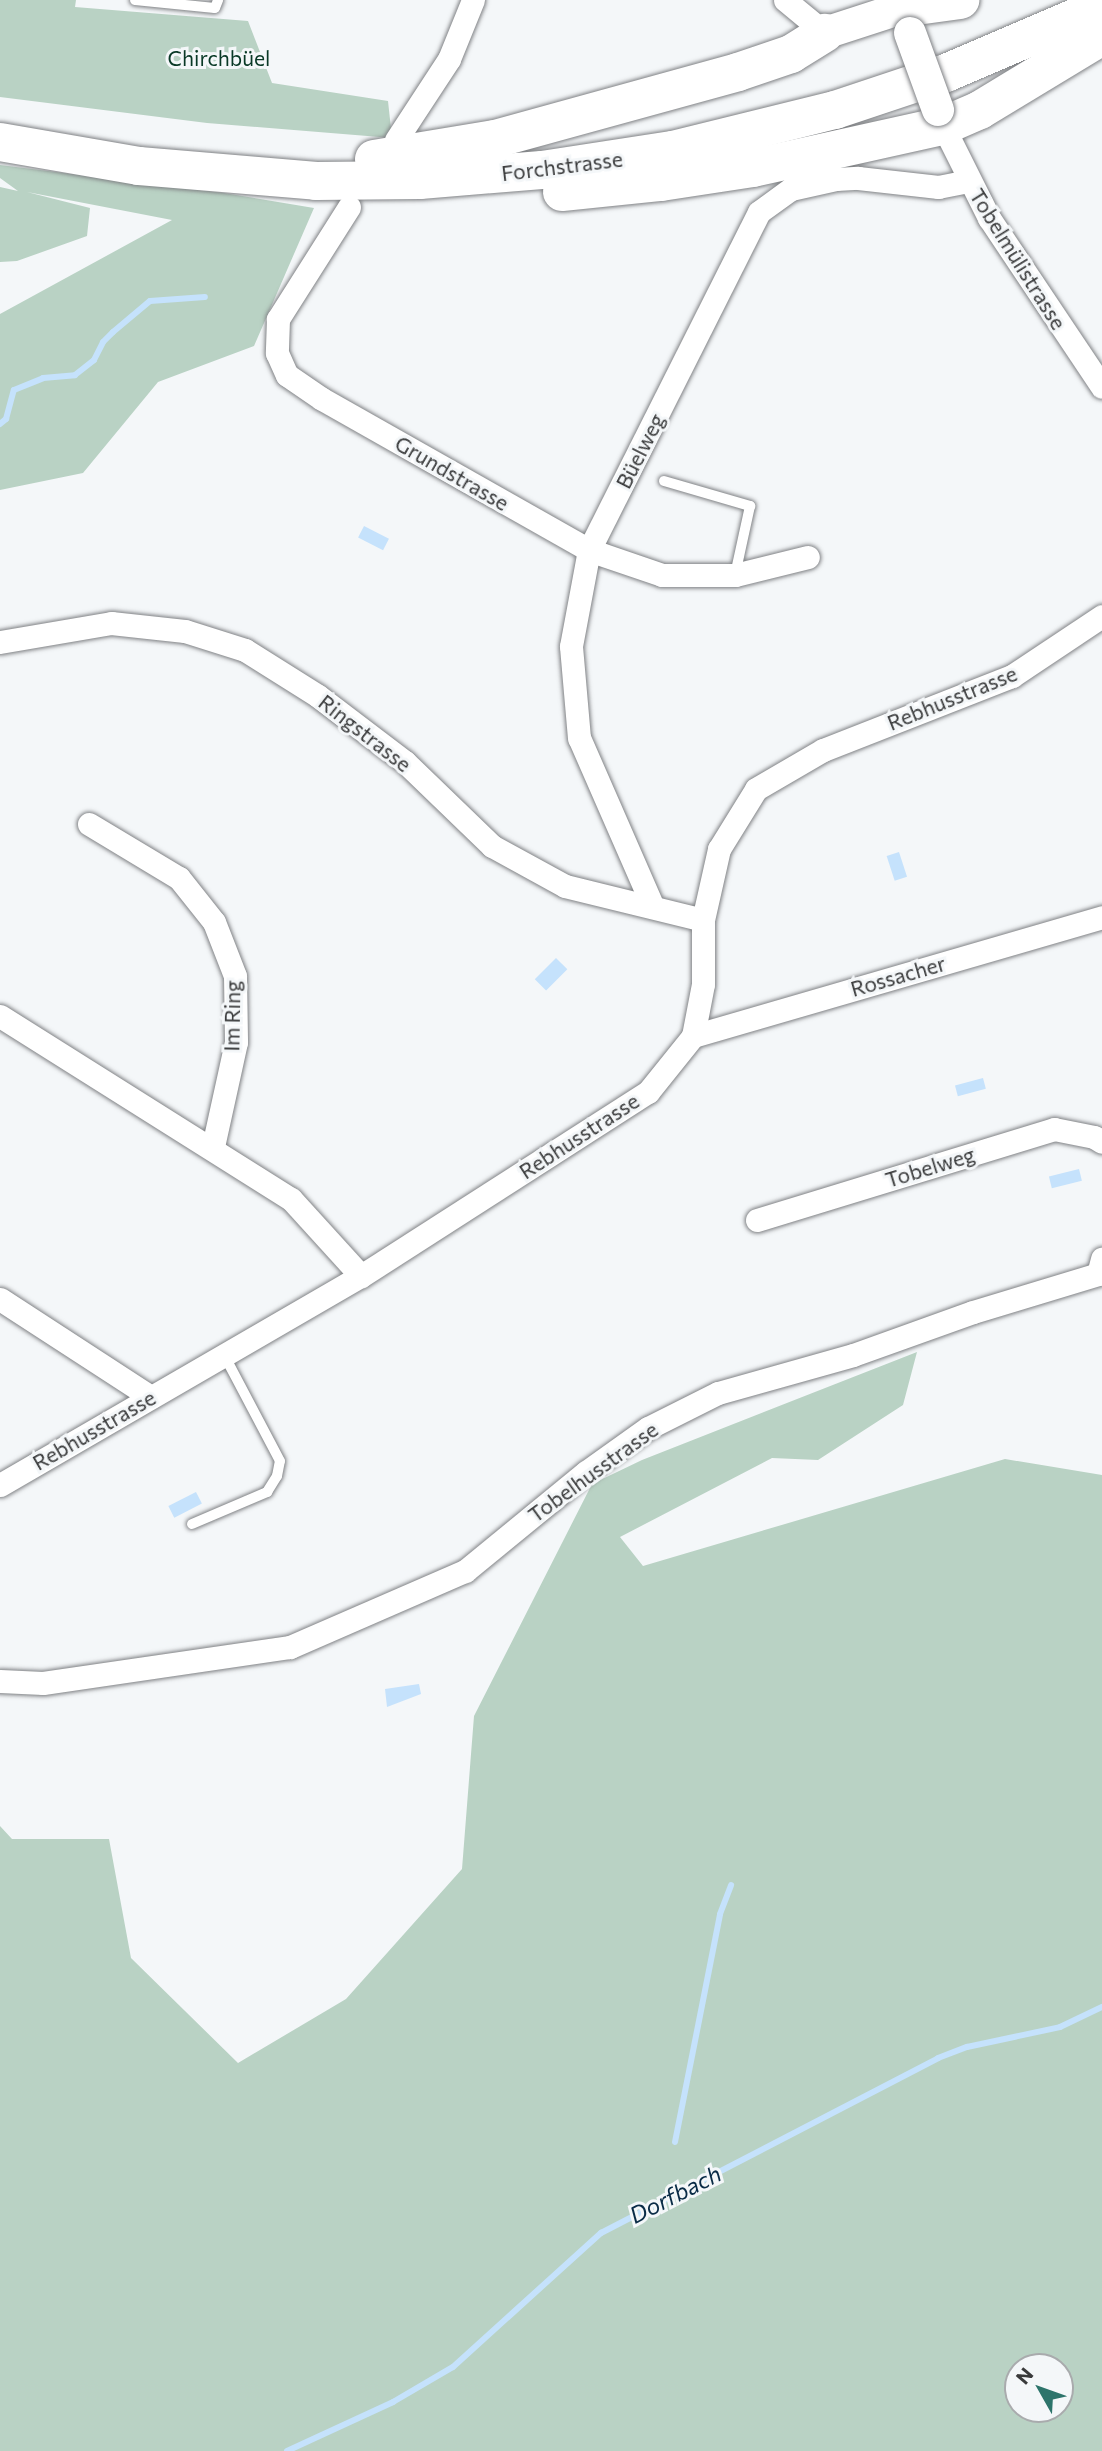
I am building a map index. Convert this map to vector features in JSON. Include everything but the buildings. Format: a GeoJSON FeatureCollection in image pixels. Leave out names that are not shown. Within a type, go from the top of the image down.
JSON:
{"type":"FeatureCollection","features":[{"type":"Feature","properties":{"kind":"highway"},"geometry":{"type":"LineString","coordinates":[[904,14],[960,0]]}},
{"type":"Feature","properties":{"kind":"highway","name":"Forchstrasse"},"geometry":{"type":"LineString","coordinates":[[0,127],[330,184],[395,166],[538,156],[694,131],[884,79],[977,44],[1079,0]]}},
{"type":"Feature","properties":{"kind":"highway","name":"Forchstrasse"},"geometry":{"type":"LineString","coordinates":[[0,142],[139,166],[330,184],[542,170],[673,150],[766,129],[946,73],[1102,6]]}},
{"type":"Feature","properties":{"kind":"highway"},"geometry":{"type":"LineString","coordinates":[[330,184],[421,153],[495,139],[768,62],[792,54],[825,33]]}},
{"type":"Feature","properties":{"kind":"highway"},"geometry":{"type":"LineString","coordinates":[[330,184],[481,195],[604,188],[753,168],[979,110],[1102,36]]}},
{"type":"Feature","properties":{"kind":"street"},"geometry":{"type":"LineString","coordinates":[[396,140],[449,59],[473,0]]}},
{"type":"Feature","properties":{"kind":"street"},"geometry":{"type":"LineString","coordinates":[[785,0],[825,33],[904,14],[940,118]]}},
{"type":"Feature","properties":{"kind":"street","name":"Tobelmülistrasse"},"geometry":{"type":"LineString","coordinates":[[940,118],[968,181],[989,218],[1102,387]]}},
{"type":"Feature","properties":{"kind":"street","name":"Büelweg"},"geometry":{"type":"LineString","coordinates":[[653,907],[579,738],[571,646],[589,550],[759,212],[791,189],[836,179],[858,178],[938,187],[968,181]]}},
{"type":"Feature","properties":{"kind":"street","name":"Grundstrasse"},"geometry":{"type":"LineString","coordinates":[[330,184],[278,319],[277,353],[287,375],[322,399],[589,550],[662,575],[734,575],[808,557]]}},
{"type":"Feature","properties":{"kind":"street","name":"Rebhusstrasse"},"geometry":{"type":"LineString","coordinates":[[0,1485],[361,1276],[648,1093],[693,1035],[704,984],[703,920],[719,849],[756,789],[823,750],[1012,676],[1102,616]]}},
{"type":"Feature","properties":{"kind":"street","name":"Ringstrasse"},"geometry":{"type":"LineString","coordinates":[[0,642],[111,623],[186,631],[245,650],[318,696],[405,762],[492,846],[565,886],[703,920]]}},
{"type":"Feature","properties":{"kind":"street","name":"Im Ring"},"geometry":{"type":"LineString","coordinates":[[89,824],[179,878],[214,922],[223,944],[235,976],[236,1042],[213,1147]]}},
{"type":"Feature","properties":{"kind":"street","name":"Rossacher"},"geometry":{"type":"LineString","coordinates":[[693,1035],[1102,917]]}},
{"type":"Feature","properties":{"kind":"street"},"geometry":{"type":"LineString","coordinates":[[0,1016],[213,1147],[291,1199],[361,1276]]}},
{"type":"Feature","properties":{"kind":"street","name":"Tobelweg"},"geometry":{"type":"LineString","coordinates":[[757,1220],[1054,1129],[1102,1142]]}},
{"type":"Feature","properties":{"kind":"street","name":"Tobelhusstrasse"},"geometry":{"type":"LineString","coordinates":[[0,1681],[43,1683],[290,1647],[465,1571],[586,1472],[648,1428],[718,1393],[853,1355],[1101,1269]]}},
{"type":"Feature","properties":{"kind":"street"},"geometry":{"type":"LineString","coordinates":[[0,1299],[151,1397]]}},
{"type":"Feature","properties":{"kind":"lane"},"geometry":{"type":"LineString","coordinates":[[135,0],[216,4]]}},
{"type":"Feature","properties":{"kind":"lane"},"geometry":{"type":"LineString","coordinates":[[664,481],[750,506],[734,575]]}},
{"type":"Feature","properties":{"kind":"lane"},"geometry":{"type":"LineString","coordinates":[[192,1524],[267,1492],[278,1469],[279,1461],[224,1355]]}},
{"type":"Feature","properties":{"kind":"green space","name":"Chirchbüel"},"geometry":{"type":"Polygon","coordinates":[[[0,0],[76,0],[75,7],[248,21],[272,83],[388,101],[392,138],[207,123],[0,97],[0,0]]]}},
{"type":"Feature","properties":{"kind":"green space"},"geometry":{"type":"Polygon","coordinates":[[[0,165],[224,193],[314,208],[254,346],[158,382],[83,473],[0,490],[0,314],[172,220],[27,192],[90,208],[87,236],[17,261],[0,262],[0,187],[18,191],[0,178],[0,165]]]}},
{"type":"Feature","properties":{"kind":"green space"},"geometry":{"type":"Polygon","coordinates":[[[917,1352],[903,1405],[818,1460],[772,1458],[620,1537],[643,1566],[1005,1459],[1102,1475],[1102,2451],[0,2451],[0,1826],[12,1839],[109,1839],[131,1958],[238,2063],[346,1999],[462,1869],[474,1716],[592,1484],[642,1460],[917,1352]]]}},
{"type":"Feature","properties":{"kind":"water"},"geometry":{"type":"Polygon","coordinates":[[[364,526],[389,539],[383,550],[358,538],[364,526]]]}},
{"type":"Feature","properties":{"kind":"water"},"geometry":{"type":"Polygon","coordinates":[[[899,852],[907,877],[895,881],[887,856],[899,852]]]}},
{"type":"Feature","properties":{"kind":"water"},"geometry":{"type":"Polygon","coordinates":[[[556,958],[567,969],[546,991],[535,979],[556,958]]]}},
{"type":"Feature","properties":{"kind":"water"},"geometry":{"type":"Polygon","coordinates":[[[983,1078],[986,1089],[958,1096],[955,1086],[983,1078]]]}},
{"type":"Feature","properties":{"kind":"water"},"geometry":{"type":"Polygon","coordinates":[[[1079,1169],[1082,1181],[1052,1188],[1049,1176],[1079,1169]]]}},
{"type":"Feature","properties":{"kind":"water"},"geometry":{"type":"Polygon","coordinates":[[[196,1492],[202,1504],[174,1518],[168,1506],[196,1492]]]}},
{"type":"Feature","properties":{"kind":"water"},"geometry":{"type":"Polygon","coordinates":[[[419,1684],[421,1694],[387,1707],[385,1689],[419,1684]]]}},
{"type":"Feature","properties":{"kind":"waterway"},"geometry":{"type":"LineString","coordinates":[[0,424],[6,419],[14,390],[43,378],[75,375],[94,360],[103,342],[113,332],[150,301],[205,297]]}},
{"type":"Feature","properties":{"kind":"waterway"},"geometry":{"type":"LineString","coordinates":[[675,2142],[720,1914],[731,1885]]}},
{"type":"Feature","properties":{"kind":"waterway","name":"Dorfbach"},"geometry":{"type":"LineString","coordinates":[[287,2451],[393,2402],[453,2367],[601,2233],[938,2058],[967,2047],[1060,2027],[1102,2007]]}}]}
